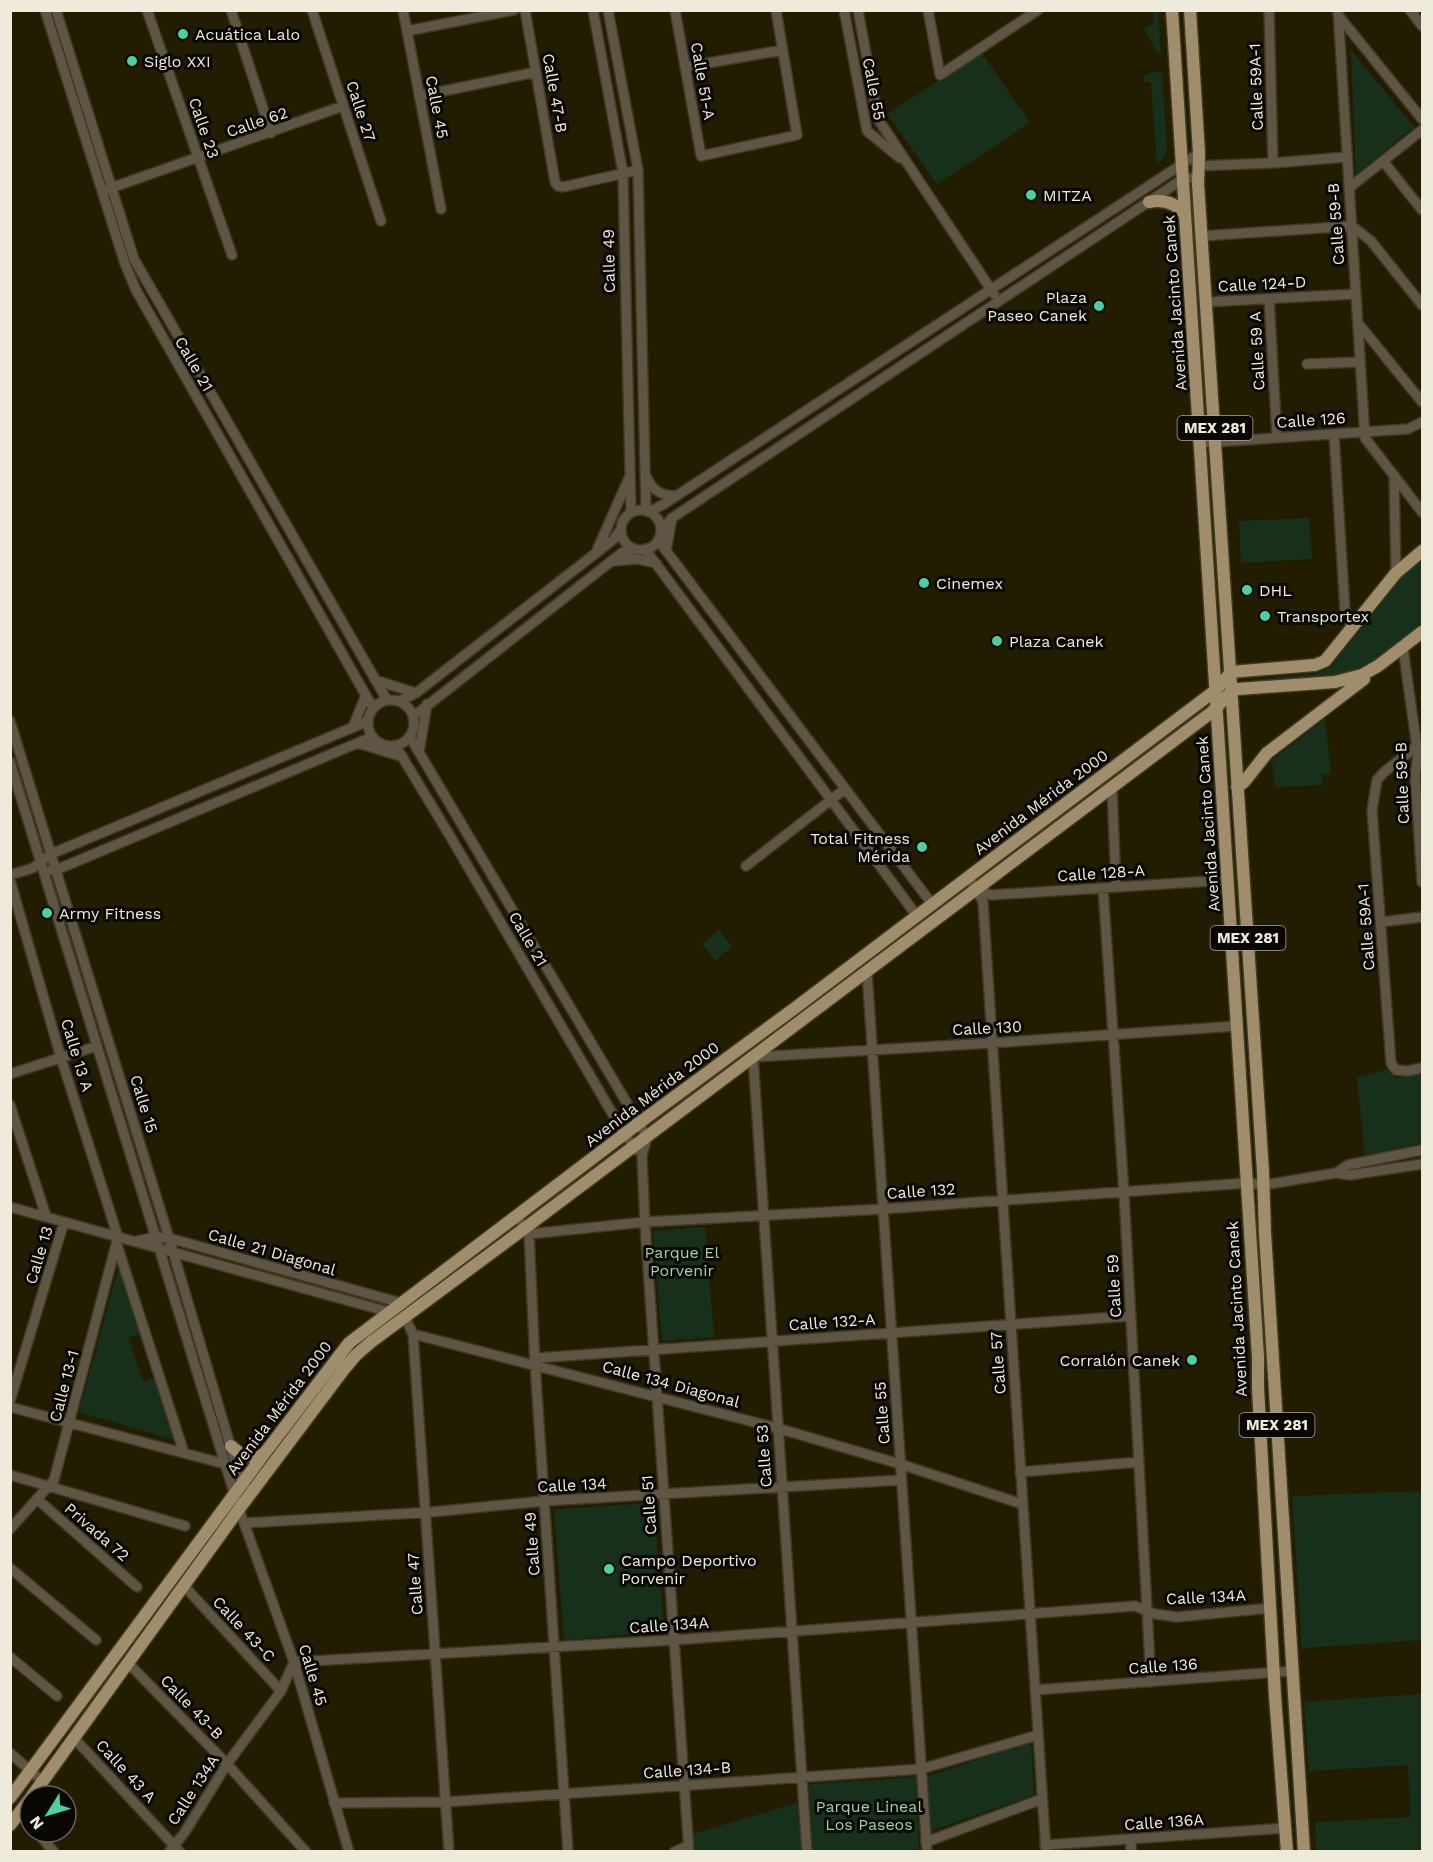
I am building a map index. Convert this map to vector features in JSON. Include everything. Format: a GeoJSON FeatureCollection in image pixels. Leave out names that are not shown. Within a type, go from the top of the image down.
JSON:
{"type":"FeatureCollection","features":[{"type":"Feature","properties":{"kind":"main road","name":"Avenida Jacinto Canek"},"geometry":{"type":"LineString","coordinates":[[1172,10],[1247,1183],[1274,1673],[1287,1851]]}},
{"type":"Feature","properties":{"kind":"main road","name":"Avenida Jacinto Canek"},"geometry":{"type":"LineString","coordinates":[[1190,10],[1206,302],[1259,1105],[1304,1851]]}},
{"type":"Feature","properties":{"kind":"main road"},"geometry":{"type":"LineString","coordinates":[[1149,202],[1162,200],[1169,202],[1178,206],[1185,215]]}},
{"type":"Feature","properties":{"kind":"main road"},"geometry":{"type":"LineString","coordinates":[[1231,672],[1315,665],[1326,661],[1396,573],[1422,551]]}},
{"type":"Feature","properties":{"kind":"main road"},"geometry":{"type":"LineString","coordinates":[[1238,787],[1267,753],[1422,632]]}},
{"type":"Feature","properties":{"kind":"main road"},"geometry":{"type":"LineString","coordinates":[[1232,691],[1350,679],[1378,666]]}},
{"type":"Feature","properties":{"kind":"main road","name":"Avenida Mérida 2000"},"geometry":{"type":"LineString","coordinates":[[10,1798],[243,1482],[349,1343],[1216,690],[1231,672]]}},
{"type":"Feature","properties":{"kind":"main road","name":"Avenida Mérida 2000"},"geometry":{"type":"LineString","coordinates":[[40,1784],[185,1587],[239,1509],[356,1355],[404,1316],[637,1152],[647,1137],[1217,707],[1232,691]]}},
{"type":"Feature","properties":{"kind":"main road"},"geometry":{"type":"LineString","coordinates":[[1242,1107],[1259,1105]]}},
{"type":"Feature","properties":{"kind":"main road"},"geometry":{"type":"LineString","coordinates":[[1250,1233],[1265,1232]]}},
{"type":"Feature","properties":{"kind":"main road"},"geometry":{"type":"LineString","coordinates":[[231,1446],[243,1456],[250,1458],[264,1454]]}},
{"type":"Feature","properties":{"kind":"street","name":"Calle 21"},"geometry":{"type":"LineString","coordinates":[[45,10],[107,189],[134,259],[387,700]]}},
{"type":"Feature","properties":{"kind":"street","name":"Calle 21"},"geometry":{"type":"LineString","coordinates":[[56,10],[107,189],[125,264],[136,290],[373,708]]}},
{"type":"Feature","properties":{"kind":"street","name":"Calle 23"},"geometry":{"type":"LineString","coordinates":[[147,10],[232,255]]}},
{"type":"Feature","properties":{"kind":"street"},"geometry":{"type":"LineString","coordinates":[[231,10],[271,133]]}},
{"type":"Feature","properties":{"kind":"street","name":"Calle 27"},"geometry":{"type":"LineString","coordinates":[[312,10],[381,220]]}},
{"type":"Feature","properties":{"kind":"street","name":"Calle 45"},"geometry":{"type":"LineString","coordinates":[[403,10],[441,209]]}},
{"type":"Feature","properties":{"kind":"street"},"geometry":{"type":"LineString","coordinates":[[407,31],[514,10]]}},
{"type":"Feature","properties":{"kind":"street","name":"Calle 47-B"},"geometry":{"type":"LineString","coordinates":[[525,10],[555,182],[558,186],[563,187],[623,173]]}},
{"type":"Feature","properties":{"kind":"street","name":"Calle 49"},"geometry":{"type":"LineString","coordinates":[[593,10],[623,173],[631,513]]}},
{"type":"Feature","properties":{"kind":"street","name":"Calle 49"},"geometry":{"type":"LineString","coordinates":[[608,10],[638,170],[647,511]]}},
{"type":"Feature","properties":{"kind":"street","name":"Calle 51-A"},"geometry":{"type":"LineString","coordinates":[[675,10],[701,156],[797,135],[783,50]]}},
{"type":"Feature","properties":{"kind":"street"},"geometry":{"type":"LineString","coordinates":[[685,67],[783,50],[776,10]]}},
{"type":"Feature","properties":{"kind":"street","name":"Calle 55"},"geometry":{"type":"LineString","coordinates":[[844,10],[867,131],[910,166]]}},
{"type":"Feature","properties":{"kind":"street","name":"Calle 55"},"geometry":{"type":"LineString","coordinates":[[858,10],[878,119],[910,166]]}},
{"type":"Feature","properties":{"kind":"street"},"geometry":{"type":"LineString","coordinates":[[928,10],[939,75],[1038,10]]}},
{"type":"Feature","properties":{"kind":"street","name":"Calle 59A-1"},"geometry":{"type":"LineString","coordinates":[[1269,10],[1273,163]]}},
{"type":"Feature","properties":{"kind":"street"},"geometry":{"type":"LineString","coordinates":[[1410,10],[1422,26]]}},
{"type":"Feature","properties":{"kind":"street","name":"Calle 59-B"},"geometry":{"type":"LineString","coordinates":[[1338,13],[1422,119]]}},
{"type":"Feature","properties":{"kind":"street","name":"Calle 59-B"},"geometry":{"type":"LineString","coordinates":[[1338,13],[1365,432]]}},
{"type":"Feature","properties":{"kind":"street"},"geometry":{"type":"LineString","coordinates":[[600,47],[614,44]]}},
{"type":"Feature","properties":{"kind":"street"},"geometry":{"type":"LineString","coordinates":[[419,96],[536,72]]}},
{"type":"Feature","properties":{"kind":"street","name":"Calle 62"},"geometry":{"type":"LineString","coordinates":[[107,189],[344,106]]}},
{"type":"Feature","properties":{"kind":"street"},"geometry":{"type":"LineString","coordinates":[[1349,188],[1422,130]]}},
{"type":"Feature","properties":{"kind":"street"},"geometry":{"type":"LineString","coordinates":[[647,511],[675,496],[1182,163],[1198,165],[1273,163],[1347,158]]}},
{"type":"Feature","properties":{"kind":"street"},"geometry":{"type":"LineString","coordinates":[[1383,161],[1422,210]]}},
{"type":"Feature","properties":{"kind":"street"},"geometry":{"type":"LineString","coordinates":[[414,716],[623,552],[650,548],[672,518],[1149,202],[1183,179],[1198,165]]}},
{"type":"Feature","properties":{"kind":"street"},"geometry":{"type":"LineString","coordinates":[[910,166],[998,301]]}},
{"type":"Feature","properties":{"kind":"street"},"geometry":{"type":"LineString","coordinates":[[623,173],[638,170]]}},
{"type":"Feature","properties":{"kind":"street"},"geometry":{"type":"LineString","coordinates":[[1202,236],[1352,226],[1371,241],[1422,305]]}},
{"type":"Feature","properties":{"kind":"street","name":"Calle 124-D"},"geometry":{"type":"LineString","coordinates":[[1206,302],[1356,294]]}},
{"type":"Feature","properties":{"kind":"street","name":"Calle 59 A"},"geometry":{"type":"LineString","coordinates":[[1269,299],[1277,438]]}},
{"type":"Feature","properties":{"kind":"street"},"geometry":{"type":"LineString","coordinates":[[1358,323],[1422,402]]}},
{"type":"Feature","properties":{"kind":"street"},"geometry":{"type":"LineString","coordinates":[[625,332],[641,333]]}},
{"type":"Feature","properties":{"kind":"street"},"geometry":{"type":"LineString","coordinates":[[1307,364],[1360,362]]}},
{"type":"Feature","properties":{"kind":"street"},"geometry":{"type":"LineString","coordinates":[[201,406],[214,399]]}},
{"type":"Feature","properties":{"kind":"street"},"geometry":{"type":"LineString","coordinates":[[814,404],[823,417]]}},
{"type":"Feature","properties":{"kind":"street","name":"Calle 126"},"geometry":{"type":"LineString","coordinates":[[1200,443],[1408,429],[1422,422]]}},
{"type":"Feature","properties":{"kind":"street"},"geometry":{"type":"LineString","coordinates":[[1365,432],[1365,438],[1422,512]]}},
{"type":"Feature","properties":{"kind":"street"},"geometry":{"type":"LineString","coordinates":[[1334,434],[1345,610],[1346,618],[1354,627]]}},
{"type":"Feature","properties":{"kind":"street"},"geometry":{"type":"LineString","coordinates":[[645,473],[654,489],[675,496]]}},
{"type":"Feature","properties":{"kind":"street"},"geometry":{"type":"LineString","coordinates":[[1394,475],[1396,573]]}},
{"type":"Feature","properties":{"kind":"street"},"geometry":{"type":"LineString","coordinates":[[596,553],[630,476]]}},
{"type":"Feature","properties":{"kind":"street"},"geometry":{"type":"LineString","coordinates":[[917,915],[656,563],[641,549],[631,547],[623,539],[622,522],[631,513],[637,510],[647,511],[657,519],[659,535],[666,551],[932,904]]}},
{"type":"Feature","properties":{"kind":"street"},"geometry":{"type":"LineString","coordinates":[[666,551],[672,518]]}},
{"type":"Feature","properties":{"kind":"street"},"geometry":{"type":"LineString","coordinates":[[400,701],[416,693],[596,553],[621,529]]}},
{"type":"Feature","properties":{"kind":"street"},"geometry":{"type":"LineString","coordinates":[[280,544],[295,537]]}},
{"type":"Feature","properties":{"kind":"street"},"geometry":{"type":"LineString","coordinates":[[611,561],[637,559],[656,563]]}},
{"type":"Feature","properties":{"kind":"street"},"geometry":{"type":"LineString","coordinates":[[512,618],[522,630]]}},
{"type":"Feature","properties":{"kind":"street","name":"Calle 59-B"},"geometry":{"type":"LineString","coordinates":[[1403,648],[1419,754],[1415,776],[1422,882]]}},
{"type":"Feature","properties":{"kind":"street"},"geometry":{"type":"LineString","coordinates":[[375,680],[416,693]]}},
{"type":"Feature","properties":{"kind":"street"},"geometry":{"type":"LineString","coordinates":[[353,727],[366,695]]}},
{"type":"Feature","properties":{"kind":"street"},"geometry":{"type":"LineString","coordinates":[[387,700],[400,701],[414,716],[410,737],[395,746],[385,745],[372,737],[368,721],[373,708],[387,700]]}},
{"type":"Feature","properties":{"kind":"street"},"geometry":{"type":"LineString","coordinates":[[419,752],[427,704]]}},
{"type":"Feature","properties":{"kind":"street"},"geometry":{"type":"LineString","coordinates":[[10,875],[38,866],[51,854],[368,721]]}},
{"type":"Feature","properties":{"kind":"street","name":"Calle 15"},"geometry":{"type":"LineString","coordinates":[[10,722],[231,1446],[243,1482],[250,1495]]}},
{"type":"Feature","properties":{"kind":"street"},"geometry":{"type":"LineString","coordinates":[[38,866],[56,870],[372,737]]}},
{"type":"Feature","properties":{"kind":"street","name":"Calle 21"},"geometry":{"type":"LineString","coordinates":[[410,737],[647,1137]]}},
{"type":"Feature","properties":{"kind":"street"},"geometry":{"type":"LineString","coordinates":[[358,743],[402,757]]}},
{"type":"Feature","properties":{"kind":"street","name":"Calle 21"},"geometry":{"type":"LineString","coordinates":[[395,746],[624,1134],[637,1152]]}},
{"type":"Feature","properties":{"kind":"street","name":"Calle 59A-1"},"geometry":{"type":"LineString","coordinates":[[1419,754],[1384,772],[1377,780],[1372,810],[1391,1063],[1396,1070],[1407,1071],[1422,1068]]}},
{"type":"Feature","properties":{"kind":"street","name":"Calle 15"},"geometry":{"type":"LineString","coordinates":[[10,762],[38,866],[97,1046],[239,1509]]}},
{"type":"Feature","properties":{"kind":"street"},"geometry":{"type":"LineString","coordinates":[[1112,787],[1116,887]]}},
{"type":"Feature","properties":{"kind":"street"},"geometry":{"type":"LineString","coordinates":[[207,788],[213,804]]}},
{"type":"Feature","properties":{"kind":"street"},"geometry":{"type":"LineString","coordinates":[[746,866],[845,789]]}},
{"type":"Feature","properties":{"kind":"street"},"geometry":{"type":"LineString","coordinates":[[967,878],[977,889]]}},
{"type":"Feature","properties":{"kind":"street","name":"Calle 13 A"},"geometry":{"type":"LineString","coordinates":[[10,880],[117,1241],[184,1453]]}},
{"type":"Feature","properties":{"kind":"street","name":"Calle 128-A"},"geometry":{"type":"LineString","coordinates":[[977,889],[991,895],[1228,880]]}},
{"type":"Feature","properties":{"kind":"street","name":"Calle 59"},"geometry":{"type":"LineString","coordinates":[[1103,888],[1124,1193],[1150,1682]]}},
{"type":"Feature","properties":{"kind":"street","name":"Calle 57"},"geometry":{"type":"LineString","coordinates":[[977,889],[982,902],[1046,1848]]}},
{"type":"Feature","properties":{"kind":"street"},"geometry":{"type":"LineString","coordinates":[[1381,922],[1422,917]]}},
{"type":"Feature","properties":{"kind":"street"},"geometry":{"type":"LineString","coordinates":[[509,936],[523,928]]}},
{"type":"Feature","properties":{"kind":"street","name":"Calle 55"},"geometry":{"type":"LineString","coordinates":[[867,972],[926,1847]]}},
{"type":"Feature","properties":{"kind":"street","name":"Calle 130"},"geometry":{"type":"LineString","coordinates":[[753,1057],[1237,1026]]}},
{"type":"Feature","properties":{"kind":"street"},"geometry":{"type":"LineString","coordinates":[[10,1074],[97,1046]]}},
{"type":"Feature","properties":{"kind":"street"},"geometry":{"type":"LineString","coordinates":[[744,1046],[753,1057]]}},
{"type":"Feature","properties":{"kind":"street","name":"Calle 53"},"geometry":{"type":"LineString","coordinates":[[753,1057],[807,1851]]}},
{"type":"Feature","properties":{"kind":"street","name":"Calle 13"},"geometry":{"type":"LineString","coordinates":[[10,1105],[46,1216]]}},
{"type":"Feature","properties":{"kind":"street","name":"Calle 132"},"geometry":{"type":"LineString","coordinates":[[1336,1173],[1348,1165],[1422,1150]]}},
{"type":"Feature","properties":{"kind":"street","name":"Calle 51"},"geometry":{"type":"LineString","coordinates":[[637,1152],[645,1222],[688,1849]]}},
{"type":"Feature","properties":{"kind":"street","name":"Calle 132"},"geometry":{"type":"LineString","coordinates":[[527,1231],[1247,1183],[1264,1185],[1336,1173],[1350,1175],[1422,1164]]}},
{"type":"Feature","properties":{"kind":"street"},"geometry":{"type":"LineString","coordinates":[[1411,1166],[1422,1171]]}},
{"type":"Feature","properties":{"kind":"street","name":"Calle 21 Diagonal"},"geometry":{"type":"LineString","coordinates":[[10,1207],[46,1216],[117,1241],[169,1238],[401,1303]]}},
{"type":"Feature","properties":{"kind":"street"},"geometry":{"type":"LineString","coordinates":[[517,1217],[527,1231]]}},
{"type":"Feature","properties":{"kind":"street","name":"Calle 13"},"geometry":{"type":"LineString","coordinates":[[10,1401],[64,1222]]}},
{"type":"Feature","properties":{"kind":"street","name":"Calle 49"},"geometry":{"type":"LineString","coordinates":[[527,1231],[568,1851]]}},
{"type":"Feature","properties":{"kind":"street","name":"Calle 13-1"},"geometry":{"type":"LineString","coordinates":[[10,1529],[54,1480],[117,1241]]}},
{"type":"Feature","properties":{"kind":"street","name":"Calle 21 Diagonal"},"geometry":{"type":"LineString","coordinates":[[135,1241],[160,1250],[389,1312]]}},
{"type":"Feature","properties":{"kind":"street","name":"Calle 47"},"geometry":{"type":"LineString","coordinates":[[404,1316],[413,1334],[449,1851]]}},
{"type":"Feature","properties":{"kind":"street","name":"Calle 132-A"},"geometry":{"type":"LineString","coordinates":[[535,1361],[654,1349],[1131,1316]]}},
{"type":"Feature","properties":{"kind":"street","name":"Calle 134 Diagonal"},"geometry":{"type":"LineString","coordinates":[[413,1334],[535,1361],[777,1428],[900,1464],[1022,1504]]}},
{"type":"Feature","properties":{"kind":"street"},"geometry":{"type":"LineString","coordinates":[[10,1407],[225,1464]]}},
{"type":"Feature","properties":{"kind":"street"},"geometry":{"type":"LineString","coordinates":[[1020,1472],[1139,1462]]}},
{"type":"Feature","properties":{"kind":"street"},"geometry":{"type":"LineString","coordinates":[[10,1475],[185,1526]]}},
{"type":"Feature","properties":{"kind":"street","name":"Calle 134"},"geometry":{"type":"LineString","coordinates":[[245,1523],[425,1512],[544,1501],[901,1480]]}},
{"type":"Feature","properties":{"kind":"street","name":"Privada 72"},"geometry":{"type":"LineString","coordinates":[[37,1499],[137,1587]]}},
{"type":"Feature","properties":{"kind":"street","name":"Calle 45"},"geometry":{"type":"LineString","coordinates":[[239,1509],[294,1662],[348,1851]]}},
{"type":"Feature","properties":{"kind":"street"},"geometry":{"type":"LineString","coordinates":[[10,1568],[96,1640]]}},
{"type":"Feature","properties":{"kind":"street","name":"Calle 43-C"},"geometry":{"type":"LineString","coordinates":[[185,1587],[280,1691]]}},
{"type":"Feature","properties":{"kind":"street","name":"Calle 134A"},"geometry":{"type":"LineString","coordinates":[[174,1850],[227,1764],[280,1691],[294,1662],[554,1648],[1135,1606],[1155,1614],[1177,1617],[1271,1608]]}},
{"type":"Feature","properties":{"kind":"street"},"geometry":{"type":"LineString","coordinates":[[10,1657],[57,1696]]}},
{"type":"Feature","properties":{"kind":"street","name":"Calle 43-B"},"geometry":{"type":"LineString","coordinates":[[129,1664],[227,1764],[306,1851]]}},
{"type":"Feature","properties":{"kind":"street","name":"Calle 136"},"geometry":{"type":"LineString","coordinates":[[1035,1690],[1293,1671]]}},
{"type":"Feature","properties":{"kind":"street","name":"Calle 134-B"},"geometry":{"type":"LineString","coordinates":[[334,1803],[446,1802],[921,1769],[1038,1735]]}},
{"type":"Feature","properties":{"kind":"street","name":"Calle 43 A"},"geometry":{"type":"LineString","coordinates":[[74,1738],[174,1850]]}},
{"type":"Feature","properties":{"kind":"street"},"geometry":{"type":"LineString","coordinates":[[10,1753],[42,1781]]}},
{"type":"Feature","properties":{"kind":"street"},"geometry":{"type":"LineString","coordinates":[[926,1847],[1042,1799]]}},
{"type":"Feature","properties":{"kind":"street","name":"Calle 136A"},"geometry":{"type":"LineString","coordinates":[[1046,1848],[1131,1839],[1285,1828]]}},
{"type":"Feature","properties":{"kind":"street"},"geometry":{"type":"LineString","coordinates":[[1131,1839],[1131,1851]]}},
{"type":"Feature","properties":{"kind":"street"},"geometry":{"type":"LineString","coordinates":[[674,1851],[688,1849]]}},
{"type":"Feature","properties":{"kind":"green space"},"geometry":{"type":"Polygon","coordinates":[[[1153,11],[1158,11],[1161,52],[1158,55],[1144,28],[1153,23],[1153,11]]]}},
{"type":"Feature","properties":{"kind":"green space"},"geometry":{"type":"Polygon","coordinates":[[[1351,50],[1414,127],[1356,174],[1351,50]]]}},
{"type":"Feature","properties":{"kind":"green space"},"geometry":{"type":"Polygon","coordinates":[[[982,53],[1030,123],[937,184],[887,114],[982,53]]]}},
{"type":"Feature","properties":{"kind":"green space"},"geometry":{"type":"Polygon","coordinates":[[[1152,72],[1162,73],[1167,150],[1164,158],[1157,164],[1151,82],[1144,82],[1144,76],[1152,72]]]}},
{"type":"Feature","properties":{"kind":"green space"},"geometry":{"type":"Polygon","coordinates":[[[1309,518],[1312,559],[1241,563],[1239,521],[1309,518]]]}},
{"type":"Feature","properties":{"kind":"green space"},"geometry":{"type":"Polygon","coordinates":[[[1422,560],[1422,627],[1367,668],[1332,676],[1247,680],[1314,674],[1330,668],[1404,575],[1422,560]]]}},
{"type":"Feature","properties":{"kind":"green space"},"geometry":{"type":"Polygon","coordinates":[[[1325,719],[1331,774],[1322,775],[1323,785],[1275,787],[1272,760],[1325,719]]]}},
{"type":"Feature","properties":{"kind":"green space"},"geometry":{"type":"Polygon","coordinates":[[[719,930],[732,947],[715,961],[702,944],[719,930]]]}},
{"type":"Feature","properties":{"kind":"green space"},"geometry":{"type":"Polygon","coordinates":[[[1389,1069],[1395,1078],[1422,1072],[1422,1143],[1365,1156],[1357,1077],[1389,1069]]]}},
{"type":"Feature","properties":{"kind":"green space","name":"Parque El Porvenir"},"geometry":{"type":"Polygon","coordinates":[[[705,1227],[714,1337],[662,1341],[653,1231],[705,1227]]]}},
{"type":"Feature","properties":{"kind":"green space"},"geometry":{"type":"Polygon","coordinates":[[[120,1262],[142,1333],[128,1338],[143,1381],[156,1377],[175,1440],[79,1412],[120,1262]]]}},
{"type":"Feature","properties":{"kind":"green space"},"geometry":{"type":"Polygon","coordinates":[[[1422,1491],[1422,1640],[1302,1648],[1292,1496],[1422,1491]]]}},
{"type":"Feature","properties":{"kind":"green space","name":"Campo Deportivo Porvenir"},"geometry":{"type":"Polygon","coordinates":[[[654,1503],[664,1631],[564,1640],[554,1509],[654,1503]]]}},
{"type":"Feature","properties":{"kind":"green space"},"geometry":{"type":"Polygon","coordinates":[[[1422,1694],[1422,1851],[1316,1851],[1315,1822],[1411,1817],[1408,1765],[1309,1771],[1304,1702],[1422,1694]]]}},
{"type":"Feature","properties":{"kind":"green space","name":"Parque Lineal Los Paseos"},"geometry":{"type":"Polygon","coordinates":[[[1027,1742],[1031,1745],[1034,1795],[928,1832],[924,1778],[1027,1742]]]}},
{"type":"Feature","properties":{"kind":"green space","name":"Parque Lineal Los Paseos"},"geometry":{"type":"Polygon","coordinates":[[[916,1777],[919,1849],[912,1852],[813,1851],[809,1787],[811,1784],[916,1777]]]}},
{"type":"Feature","properties":{"kind":"green space","name":"Parque Lineal Los Paseos"},"geometry":{"type":"Polygon","coordinates":[[[797,1803],[801,1851],[694,1851],[693,1834],[797,1803]]]}},
{"type":"Feature","properties":{"kind":"place","name":"Acuática Lalo"},"geometry":{"type":"Point","coordinates":[183,34]}},
{"type":"Feature","properties":{"kind":"place","name":"Siglo XXI"},"geometry":{"type":"Point","coordinates":[132,61]}},
{"type":"Feature","properties":{"kind":"place","name":"MITZA"},"geometry":{"type":"Point","coordinates":[1031,195]}},
{"type":"Feature","properties":{"kind":"place","name":"Plaza Paseo Canek"},"geometry":{"type":"Point","coordinates":[1099,306]}},
{"type":"Feature","properties":{"kind":"place","name":"Cinemex"},"geometry":{"type":"Point","coordinates":[924,583]}},
{"type":"Feature","properties":{"kind":"place","name":"DHL"},"geometry":{"type":"Point","coordinates":[1247,590]}},
{"type":"Feature","properties":{"kind":"place","name":"Transportex"},"geometry":{"type":"Point","coordinates":[1265,616]}},
{"type":"Feature","properties":{"kind":"place","name":"Plaza Canek"},"geometry":{"type":"Point","coordinates":[997,641]}},
{"type":"Feature","properties":{"kind":"place","name":"Total Fitness Mérida"},"geometry":{"type":"Point","coordinates":[922,847]}},
{"type":"Feature","properties":{"kind":"place","name":"Army Fitness"},"geometry":{"type":"Point","coordinates":[47,913]}},
{"type":"Feature","properties":{"kind":"place","name":"Corralón Canek"},"geometry":{"type":"Point","coordinates":[1192,1360]}},
{"type":"Feature","properties":{"kind":"place","name":"Campo Deportivo Porvenir"},"geometry":{"type":"Point","coordinates":[609,1569]}}]}
